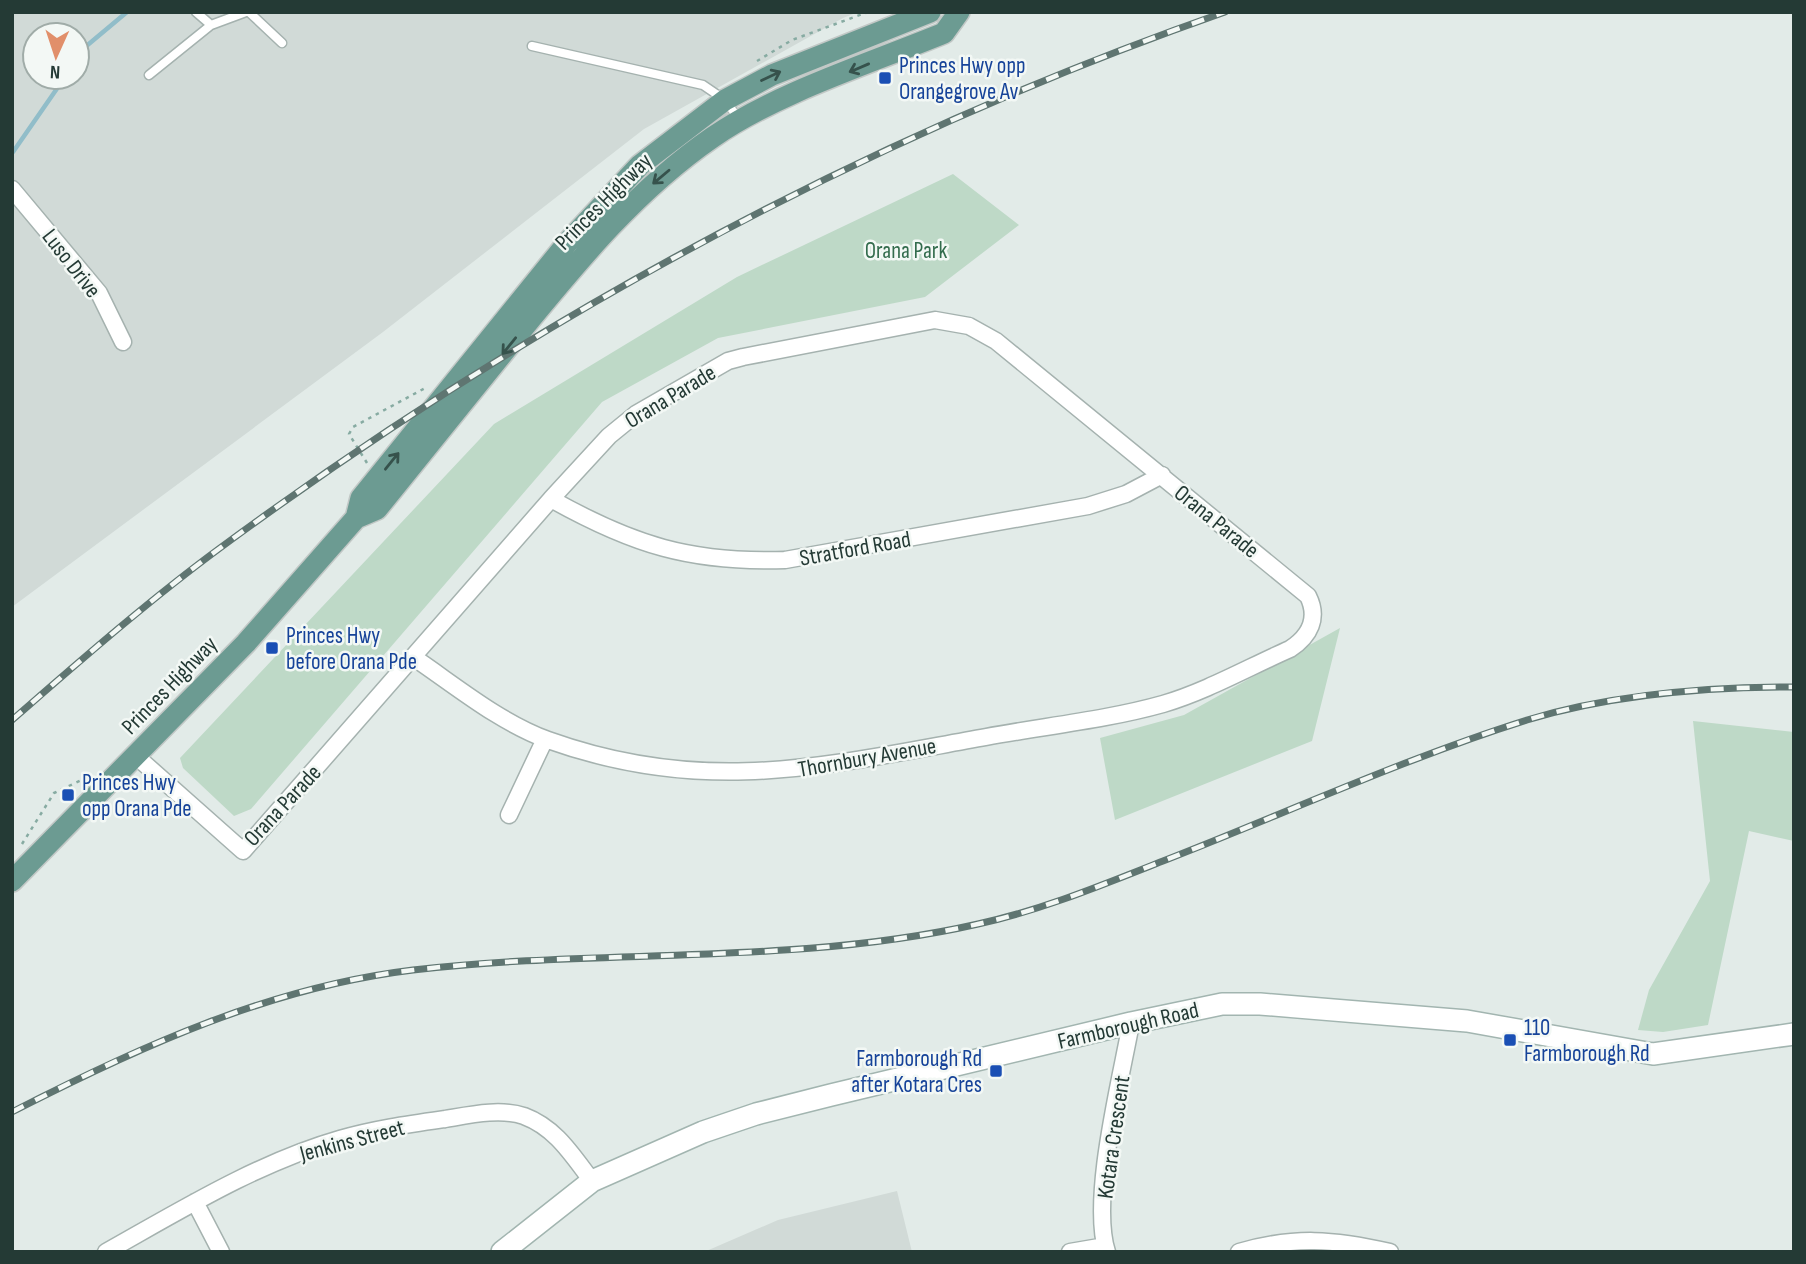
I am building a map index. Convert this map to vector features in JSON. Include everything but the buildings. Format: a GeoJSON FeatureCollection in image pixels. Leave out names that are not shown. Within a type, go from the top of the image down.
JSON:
{"type":"FeatureCollection","features":[{"type":"Feature","properties":{"kind":"main road","name":"Princes Highway"},"geometry":{"type":"LineString","coordinates":[[356,518],[361,498],[604,201],[640,164],[725,100],[772,75],[930,12]]}},
{"type":"Feature","properties":{"kind":"main road","name":"Princes Highway"},"geometry":{"type":"LineString","coordinates":[[12,881],[137,757],[246,643],[356,518],[377,509],[612,222],[673,168],[740,120],[780,100],[944,33],[959,12]]}},
{"type":"Feature","properties":{"kind":"street","name":"Luso Drive"},"geometry":{"type":"LineString","coordinates":[[12,189],[99,293],[123,342]]}},
{"type":"Feature","properties":{"kind":"street","name":"Orana Parade"},"geometry":{"type":"LineString","coordinates":[[137,757],[243,851],[551,499],[621,424],[727,361],[935,320],[969,326],[996,341],[1308,596],[1314,615]]}},
{"type":"Feature","properties":{"kind":"street","name":"Stratford Road"},"geometry":{"type":"LineString","coordinates":[[551,499],[622,536],[662,549],[740,561],[785,560],[1088,506],[1126,494],[1162,475]]}},
{"type":"Feature","properties":{"kind":"street","name":"Thornbury Avenue"},"geometry":{"type":"LineString","coordinates":[[413,657],[492,710],[545,739],[602,757],[678,770],[754,773],[832,765],[1164,704],[1290,649],[1307,635],[1314,615]]}},
{"type":"Feature","properties":{"kind":"street"},"geometry":{"type":"LineString","coordinates":[[509,815],[545,739]]}},
{"type":"Feature","properties":{"kind":"street","name":"Farmborough Road"},"geometry":{"type":"LineString","coordinates":[[505,1251],[592,1181],[703,1132],[756,1114],[1131,1023],[1222,1004],[1260,1004],[1467,1021],[1653,1054],[1794,1034]]}},
{"type":"Feature","properties":{"kind":"street","name":"Kotara Crescent"},"geometry":{"type":"LineString","coordinates":[[1106,1249],[1107,1162],[1131,1023]]}},
{"type":"Feature","properties":{"kind":"street","name":"Jenkins Street"},"geometry":{"type":"LineString","coordinates":[[106,1252],[195,1202],[287,1158],[340,1139],[402,1125],[501,1113],[521,1115],[554,1133],[592,1181]]}},
{"type":"Feature","properties":{"kind":"street"},"geometry":{"type":"LineString","coordinates":[[195,1202],[221,1252]]}},
{"type":"Feature","properties":{"kind":"street"},"geometry":{"type":"LineString","coordinates":[[1239,1252],[1300,1239],[1331,1241],[1390,1252]]}},
{"type":"Feature","properties":{"kind":"street"},"geometry":{"type":"LineString","coordinates":[[1070,1252],[1106,1249]]}},
{"type":"Feature","properties":{"kind":"lane"},"geometry":{"type":"LineString","coordinates":[[196,12],[211,25]]}},
{"type":"Feature","properties":{"kind":"lane"},"geometry":{"type":"LineString","coordinates":[[149,75],[211,25],[247,12],[282,43]]}},
{"type":"Feature","properties":{"kind":"lane"},"geometry":{"type":"LineString","coordinates":[[532,46],[703,85],[725,100],[740,120]]}},
{"type":"Feature","properties":{"kind":"path"},"geometry":{"type":"LineString","coordinates":[[351,440],[369,468]]}},
{"type":"Feature","properties":{"kind":"path"},"geometry":{"type":"LineString","coordinates":[[20,846],[54,793],[89,777]]}},
{"type":"Feature","properties":{"kind":"shaded area"},"geometry":{"type":"Polygon","coordinates":[[[12,12],[858,12],[644,129],[383,332],[12,607],[12,12]]]}},
{"type":"Feature","properties":{"kind":"shaded area"},"geometry":{"type":"Polygon","coordinates":[[[897,1191],[912,1252],[704,1252],[778,1220],[897,1191]]]}},
{"type":"Feature","properties":{"kind":"green space","name":"Orana Park"},"geometry":{"type":"Polygon","coordinates":[[[953,174],[1019,225],[925,297],[718,338],[602,402],[251,809],[234,816],[183,768],[180,758],[494,424],[737,277],[953,174]]]}},
{"type":"Feature","properties":{"kind":"green space"},"geometry":{"type":"Polygon","coordinates":[[[1340,628],[1312,741],[1115,820],[1100,738],[1184,715],[1340,628]]]}},
{"type":"Feature","properties":{"kind":"green space"},"geometry":{"type":"Polygon","coordinates":[[[1693,721],[1794,732],[1794,841],[1749,831],[1708,1025],[1663,1032],[1638,1030],[1649,990],[1710,881],[1693,721]]]}},
{"type":"Feature","properties":{"kind":"waterway"},"geometry":{"type":"LineString","coordinates":[[91,42],[127,12]]}},
{"type":"Feature","properties":{"kind":"waterway"},"geometry":{"type":"LineString","coordinates":[[13,152],[55,91]]}},
{"type":"Feature","properties":{"kind":"railway"},"geometry":{"type":"LineString","coordinates":[[12,720],[140,610],[220,548],[337,465],[578,312],[829,177],[959,117],[1091,62],[1225,12]]}},
{"type":"Feature","properties":{"kind":"railway"},"geometry":{"type":"LineString","coordinates":[[12,1112],[157,1043],[257,1005],[308,990],[360,978],[484,963],[838,946],[978,924],[1025,912],[1095,888],[1389,769],[1527,720],[1626,698],[1727,688],[1794,687]]}},
{"type":"Feature","properties":{"kind":"place","name":"Princes Hwy opp Orangegrove Av"},"geometry":{"type":"Point","coordinates":[885,78]}},
{"type":"Feature","properties":{"kind":"place","name":"Princes Hwy before Orana Pde"},"geometry":{"type":"Point","coordinates":[272,648]}},
{"type":"Feature","properties":{"kind":"place","name":"Princes Hwy opp Orana Pde"},"geometry":{"type":"Point","coordinates":[68,795]}},
{"type":"Feature","properties":{"kind":"place","name":"110 Farmborough Rd"},"geometry":{"type":"Point","coordinates":[1510,1040]}},
{"type":"Feature","properties":{"kind":"place","name":"Farmborough Rd after Kotara Cres"},"geometry":{"type":"Point","coordinates":[996,1071]}}]}
